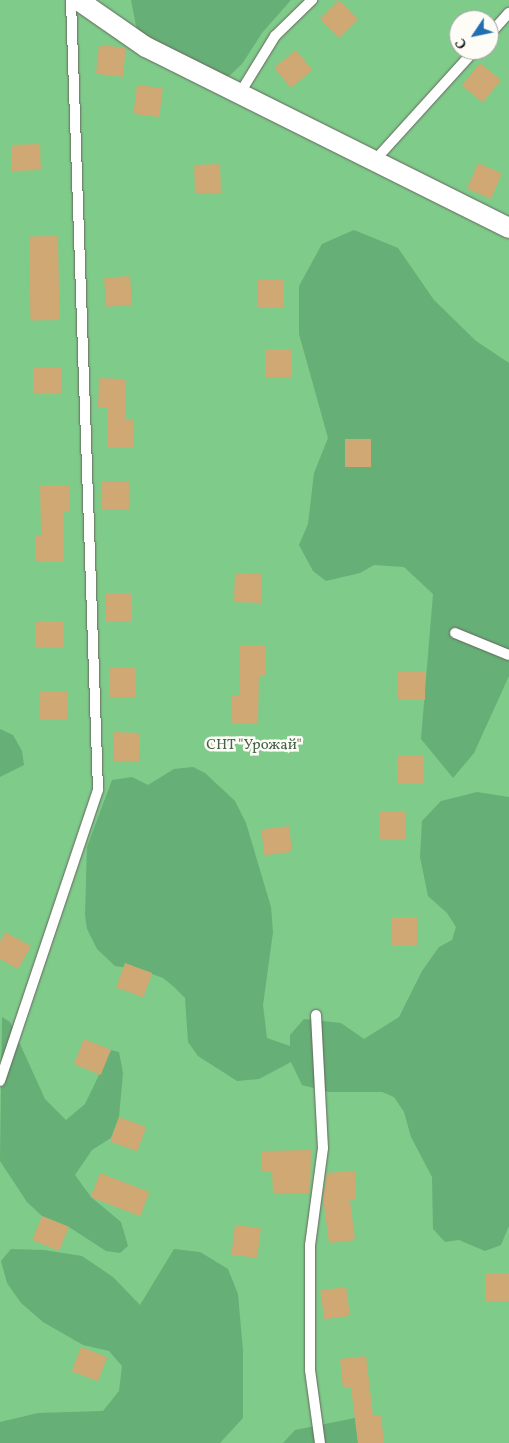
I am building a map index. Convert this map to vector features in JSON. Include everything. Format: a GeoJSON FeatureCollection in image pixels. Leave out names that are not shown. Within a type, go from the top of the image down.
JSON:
{"type":"FeatureCollection","features":[{"type":"Feature","properties":{"kind":"street"},"geometry":{"type":"LineString","coordinates":[[78,0],[146,47],[376,159],[509,228]]}},
{"type":"Feature","properties":{"kind":"lane"},"geometry":{"type":"LineString","coordinates":[[0,1081],[98,790],[71,0]]}},
{"type":"Feature","properties":{"kind":"lane"},"geometry":{"type":"LineString","coordinates":[[240,93],[275,36],[312,0]]}},
{"type":"Feature","properties":{"kind":"lane"},"geometry":{"type":"LineString","coordinates":[[499,24],[509,13]]}},
{"type":"Feature","properties":{"kind":"lane"},"geometry":{"type":"LineString","coordinates":[[376,159],[466,60]]}},
{"type":"Feature","properties":{"kind":"lane"},"geometry":{"type":"LineString","coordinates":[[455,633],[509,655]]}},
{"type":"Feature","properties":{"kind":"lane"},"geometry":{"type":"LineString","coordinates":[[316,1015],[323,1148],[310,1245],[310,1370],[320,1443]]}},
{"type":"Feature","properties":{"kind":"green space","name":"СНТ \"Урожай\""},"geometry":{"type":"Polygon","coordinates":[[[0,0],[509,0],[509,1443],[0,1443],[0,0]]]}},
{"type":"Feature","properties":{"kind":"green space"},"geometry":{"type":"Polygon","coordinates":[[[131,0],[291,0],[262,33],[242,64],[228,77],[155,43],[137,31],[131,0]]]}},
{"type":"Feature","properties":{"kind":"green space"},"geometry":{"type":"Polygon","coordinates":[[[354,230],[398,248],[434,300],[476,341],[509,363],[509,676],[474,753],[453,778],[421,739],[433,594],[404,567],[374,565],[360,573],[326,581],[313,571],[299,545],[308,524],[314,473],[328,438],[299,334],[299,286],[322,244],[354,230]]]}},
{"type":"Feature","properties":{"kind":"green space"},"geometry":{"type":"Polygon","coordinates":[[[0,729],[13,735],[22,751],[24,765],[0,777],[0,729]]]}},
{"type":"Feature","properties":{"kind":"green space"},"geometry":{"type":"Polygon","coordinates":[[[193,767],[205,773],[235,801],[246,823],[271,907],[273,932],[263,1005],[267,1038],[290,1046],[290,1035],[304,1019],[341,1023],[364,1039],[399,1017],[422,971],[439,947],[452,940],[456,927],[447,913],[428,896],[420,857],[422,821],[441,801],[477,792],[509,797],[509,1226],[501,1245],[485,1251],[459,1240],[445,1242],[433,1229],[432,1177],[411,1137],[404,1112],[394,1097],[382,1092],[329,1092],[302,1085],[291,1062],[259,1079],[237,1081],[198,1056],[188,1042],[185,998],[174,987],[163,978],[141,970],[115,966],[97,949],[87,929],[85,915],[87,847],[112,780],[132,777],[148,785],[174,769],[193,767]]]}},
{"type":"Feature","properties":{"kind":"green space"},"geometry":{"type":"Polygon","coordinates":[[[2,1017],[10,1022],[45,1099],[66,1120],[85,1104],[111,1050],[119,1052],[123,1073],[119,1117],[111,1138],[92,1150],[75,1175],[91,1197],[121,1222],[128,1246],[120,1253],[106,1251],[69,1227],[42,1216],[27,1202],[0,1161],[2,1017]]]}},
{"type":"Feature","properties":{"kind":"green space"},"geometry":{"type":"Polygon","coordinates":[[[11,1249],[44,1250],[82,1256],[113,1277],[140,1305],[174,1249],[200,1252],[228,1269],[238,1294],[243,1351],[243,1418],[220,1443],[0,1443],[0,1422],[38,1413],[103,1411],[119,1391],[122,1366],[109,1351],[83,1345],[43,1322],[21,1303],[7,1283],[1,1261],[11,1249]]]}},
{"type":"Feature","properties":{"kind":"green space"},"geometry":{"type":"Polygon","coordinates":[[[355,1418],[358,1443],[283,1443],[295,1430],[355,1418]]]}},
{"type":"Feature","properties":{"kind":"building"},"geometry":{"type":"Polygon","coordinates":[[[339,0],[358,19],[339,38],[320,19],[339,0]]]}},
{"type":"Feature","properties":{"kind":"building"},"geometry":{"type":"Polygon","coordinates":[[[99,45],[126,48],[123,77],[96,74],[99,45]]]}},
{"type":"Feature","properties":{"kind":"building"},"geometry":{"type":"Polygon","coordinates":[[[296,50],[312,70],[291,88],[274,68],[296,50]]]}},
{"type":"Feature","properties":{"kind":"building"},"geometry":{"type":"Polygon","coordinates":[[[480,63],[501,80],[483,103],[462,86],[480,63]]]}},
{"type":"Feature","properties":{"kind":"building"},"geometry":{"type":"Polygon","coordinates":[[[137,85],[163,88],[159,117],[133,114],[137,85]]]}},
{"type":"Feature","properties":{"kind":"building"},"geometry":{"type":"Polygon","coordinates":[[[40,144],[41,170],[12,171],[11,145],[40,144]]]}},
{"type":"Feature","properties":{"kind":"building"},"geometry":{"type":"Polygon","coordinates":[[[478,163],[502,173],[491,199],[467,189],[478,163]]]}},
{"type":"Feature","properties":{"kind":"building"},"geometry":{"type":"Polygon","coordinates":[[[220,164],[221,193],[195,194],[194,165],[220,164]]]}},
{"type":"Feature","properties":{"kind":"building"},"geometry":{"type":"Polygon","coordinates":[[[58,236],[59,320],[30,320],[29,237],[58,236]]]}},
{"type":"Feature","properties":{"kind":"building"},"geometry":{"type":"Polygon","coordinates":[[[130,276],[132,305],[106,307],[104,278],[130,276]]]}},
{"type":"Feature","properties":{"kind":"building"},"geometry":{"type":"Polygon","coordinates":[[[258,279],[284,279],[284,307],[258,307],[258,279]]]}},
{"type":"Feature","properties":{"kind":"building"},"geometry":{"type":"Polygon","coordinates":[[[265,349],[291,349],[291,377],[265,377],[265,349]]]}},
{"type":"Feature","properties":{"kind":"building"},"geometry":{"type":"Polygon","coordinates":[[[33,367],[62,367],[62,394],[33,394],[33,367]]]}},
{"type":"Feature","properties":{"kind":"building"},"geometry":{"type":"Polygon","coordinates":[[[99,378],[125,379],[125,420],[133,420],[133,448],[107,448],[107,407],[98,407],[99,378]]]}},
{"type":"Feature","properties":{"kind":"building"},"geometry":{"type":"Polygon","coordinates":[[[345,439],[371,439],[371,467],[345,467],[345,439]]]}},
{"type":"Feature","properties":{"kind":"building"},"geometry":{"type":"Polygon","coordinates":[[[102,482],[129,482],[129,510],[102,510],[102,482]]]}},
{"type":"Feature","properties":{"kind":"building"},"geometry":{"type":"Polygon","coordinates":[[[40,485],[69,485],[69,511],[64,511],[64,562],[35,562],[35,535],[41,535],[40,485]]]}},
{"type":"Feature","properties":{"kind":"building"},"geometry":{"type":"Polygon","coordinates":[[[235,573],[262,574],[261,603],[234,602],[235,573]]]}},
{"type":"Feature","properties":{"kind":"building"},"geometry":{"type":"Polygon","coordinates":[[[106,593],[132,593],[132,622],[106,622],[106,593]]]}},
{"type":"Feature","properties":{"kind":"building"},"geometry":{"type":"Polygon","coordinates":[[[35,621],[63,621],[63,647],[35,647],[35,621]]]}},
{"type":"Feature","properties":{"kind":"building"},"geometry":{"type":"Polygon","coordinates":[[[240,646],[266,646],[266,675],[259,675],[258,724],[232,724],[232,695],[240,695],[240,646]]]}},
{"type":"Feature","properties":{"kind":"building"},"geometry":{"type":"Polygon","coordinates":[[[109,668],[135,668],[135,697],[109,697],[109,668]]]}},
{"type":"Feature","properties":{"kind":"building"},"geometry":{"type":"Polygon","coordinates":[[[398,672],[425,672],[425,700],[398,700],[398,672]]]}},
{"type":"Feature","properties":{"kind":"building"},"geometry":{"type":"Polygon","coordinates":[[[39,692],[67,692],[67,719],[39,719],[39,692]]]}},
{"type":"Feature","properties":{"kind":"building"},"geometry":{"type":"Polygon","coordinates":[[[114,732],[140,733],[139,762],[113,761],[114,732]]]}},
{"type":"Feature","properties":{"kind":"building"},"geometry":{"type":"Polygon","coordinates":[[[397,755],[423,755],[423,783],[397,783],[397,755]]]}},
{"type":"Feature","properties":{"kind":"building"},"geometry":{"type":"Polygon","coordinates":[[[379,811],[405,811],[405,840],[379,840],[379,811]]]}},
{"type":"Feature","properties":{"kind":"building"},"geometry":{"type":"Polygon","coordinates":[[[289,826],[292,852],[264,855],[261,829],[289,826]]]}},
{"type":"Feature","properties":{"kind":"building"},"geometry":{"type":"Polygon","coordinates":[[[391,917],[417,917],[417,946],[391,946],[391,917]]]}},
{"type":"Feature","properties":{"kind":"building"},"geometry":{"type":"Polygon","coordinates":[[[5,932],[31,946],[18,969],[0,959],[0,942],[5,932]]]}},
{"type":"Feature","properties":{"kind":"building"},"geometry":{"type":"Polygon","coordinates":[[[125,963],[152,973],[143,997],[116,987],[125,963]]]}},
{"type":"Feature","properties":{"kind":"building"},"geometry":{"type":"Polygon","coordinates":[[[84,1039],[111,1050],[101,1075],[74,1064],[84,1039]]]}},
{"type":"Feature","properties":{"kind":"building"},"geometry":{"type":"Polygon","coordinates":[[[119,1117],[146,1127],[137,1151],[110,1141],[119,1117]]]}},
{"type":"Feature","properties":{"kind":"building"},"geometry":{"type":"Polygon","coordinates":[[[311,1150],[310,1193],[273,1193],[272,1171],[262,1172],[262,1151],[311,1150]]]}},
{"type":"Feature","properties":{"kind":"building"},"geometry":{"type":"Polygon","coordinates":[[[355,1171],[356,1200],[350,1200],[355,1240],[329,1243],[323,1198],[327,1173],[355,1171]]]}},
{"type":"Feature","properties":{"kind":"building"},"geometry":{"type":"Polygon","coordinates":[[[100,1173],[149,1192],[140,1216],[91,1197],[100,1173]]]}},
{"type":"Feature","properties":{"kind":"building"},"geometry":{"type":"Polygon","coordinates":[[[42,1216],[69,1227],[59,1251],[32,1240],[42,1216]]]}},
{"type":"Feature","properties":{"kind":"building"},"geometry":{"type":"Polygon","coordinates":[[[235,1225],[261,1228],[257,1258],[231,1255],[235,1225]]]}},
{"type":"Feature","properties":{"kind":"building"},"geometry":{"type":"Polygon","coordinates":[[[485,1273],[509,1273],[509,1301],[485,1301],[485,1273]]]}},
{"type":"Feature","properties":{"kind":"building"},"geometry":{"type":"Polygon","coordinates":[[[346,1287],[350,1316],[324,1319],[320,1291],[346,1287]]]}},
{"type":"Feature","properties":{"kind":"building"},"geometry":{"type":"Polygon","coordinates":[[[81,1347],[107,1357],[98,1381],[72,1371],[81,1347]]]}},
{"type":"Feature","properties":{"kind":"building"},"geometry":{"type":"Polygon","coordinates":[[[366,1356],[373,1416],[381,1415],[384,1443],[358,1443],[351,1387],[343,1388],[340,1359],[366,1356]]]}}]}
